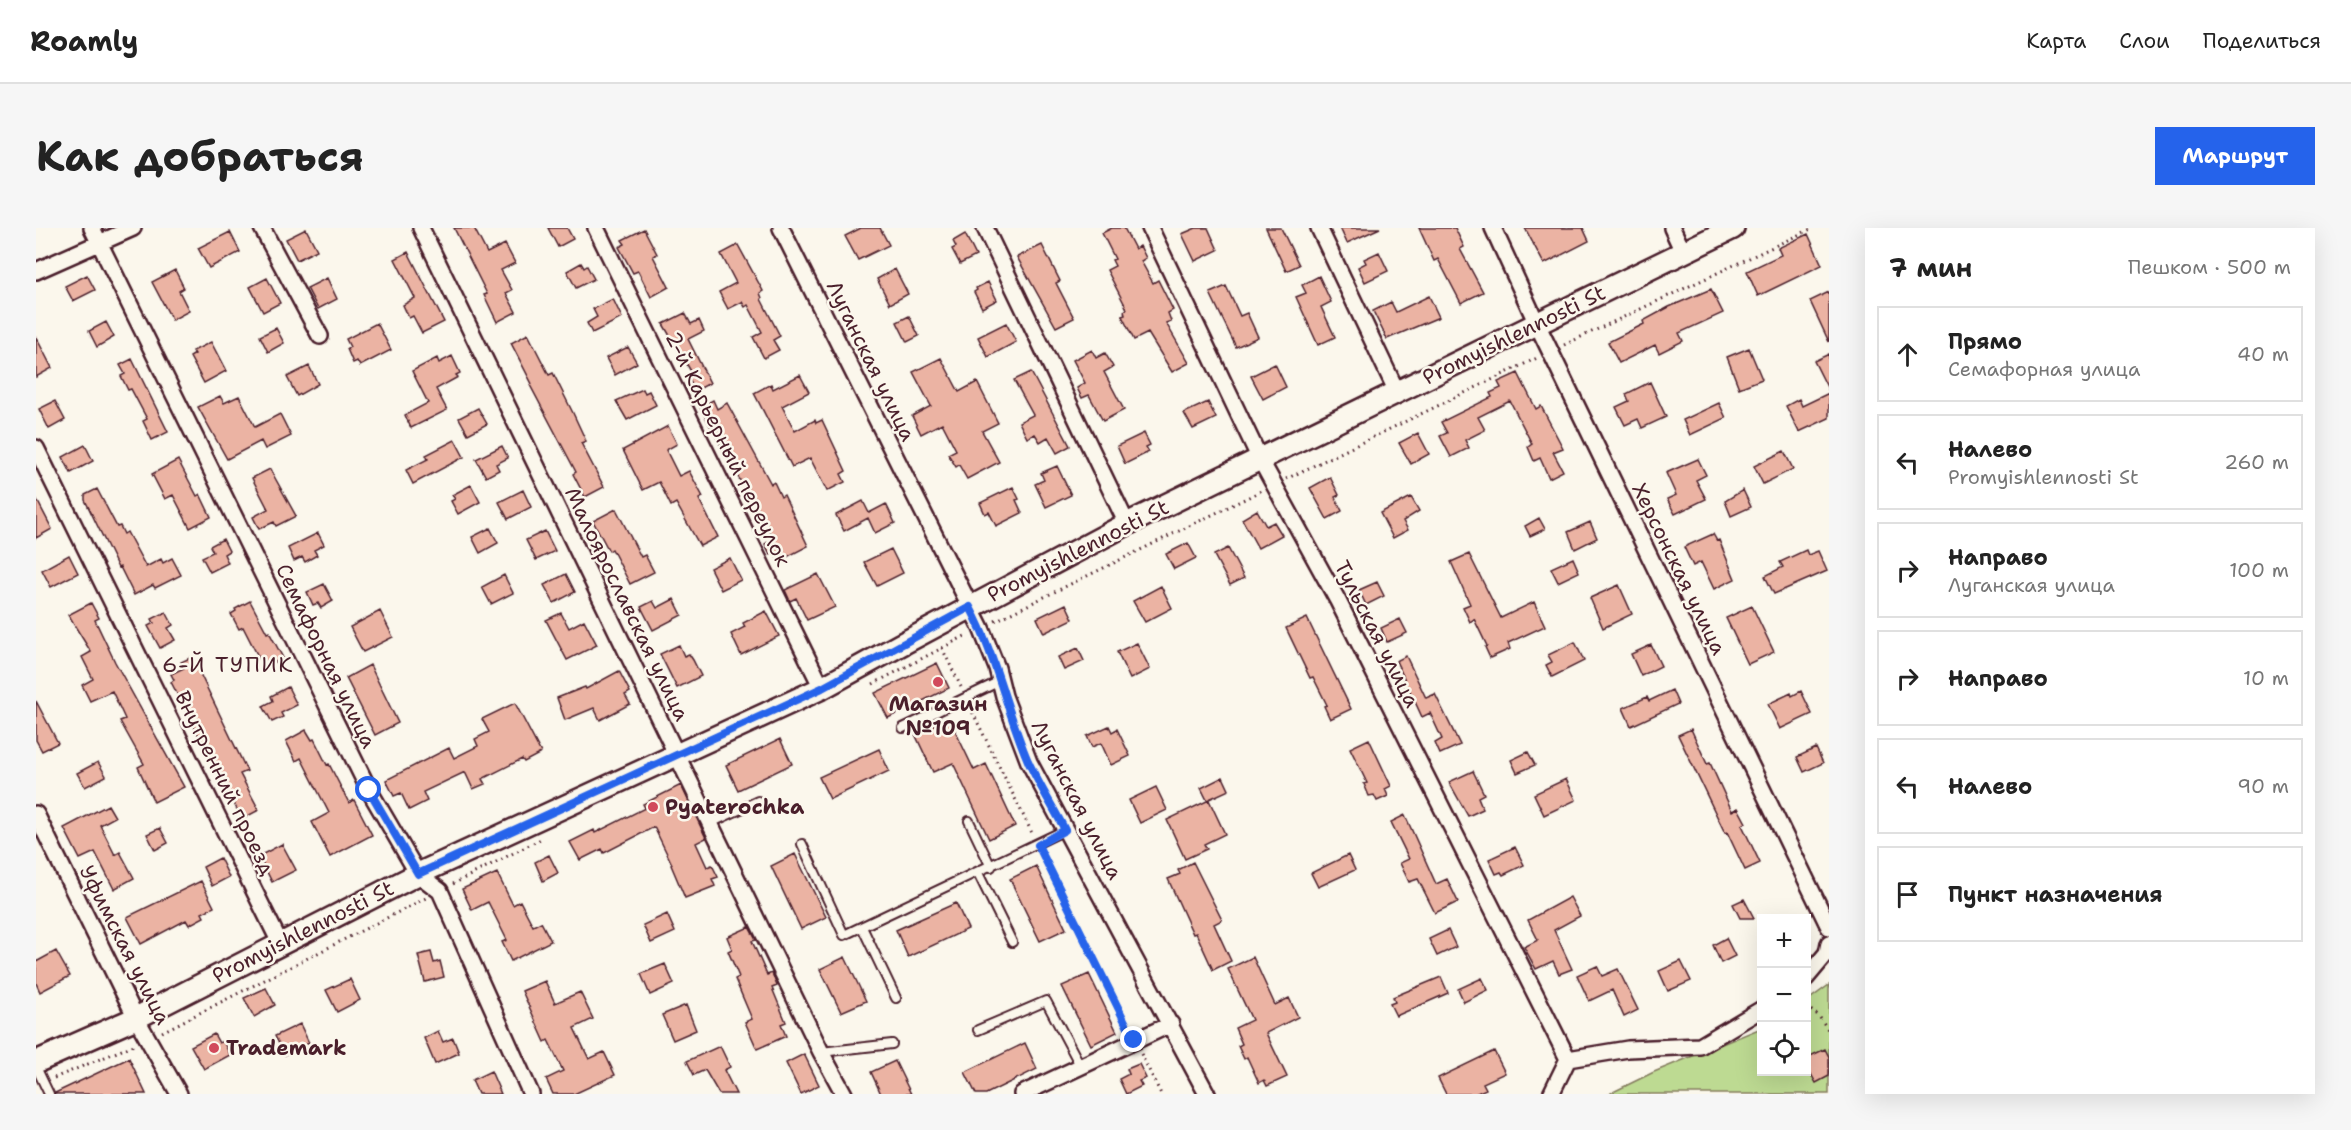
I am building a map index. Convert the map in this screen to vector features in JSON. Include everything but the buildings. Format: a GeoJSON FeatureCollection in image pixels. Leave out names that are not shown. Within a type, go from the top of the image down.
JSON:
{"type":"FeatureCollection","features":[{"type":"Feature","properties":{"kind":"main road","name":"Promyishlennosti St"},"geometry":{"type":"LineString","coordinates":[[36,1062],[136,1018],[418,874],[822,688],[1127,524],[1732,228]]}},
{"type":"Feature","properties":{"kind":"street","name":"Семафорная улица"},"geometry":{"type":"LineString","coordinates":[[92,228],[369,790],[418,874],[440,891],[531,1094]]}},
{"type":"Feature","properties":{"kind":"street"},"geometry":{"type":"LineString","coordinates":[[36,271],[133,228]]}},
{"type":"Feature","properties":{"kind":"street"},"geometry":{"type":"LineString","coordinates":[[262,228],[320,336]]}},
{"type":"Feature","properties":{"kind":"street","name":"Малоярославская улица"},"geometry":{"type":"LineString","coordinates":[[421,228],[821,1052],[844,1094]]}},
{"type":"Feature","properties":{"kind":"street","name":"2-й Карьерный переулок"},"geometry":{"type":"LineString","coordinates":[[596,228],[822,688]]}},
{"type":"Feature","properties":{"kind":"street","name":"Луганская улица"},"geometry":{"type":"LineString","coordinates":[[781,228],[981,628],[1029,762],[1207,1094]]}},
{"type":"Feature","properties":{"kind":"street"},"geometry":{"type":"LineString","coordinates":[[985,228],[1127,524]]}},
{"type":"Feature","properties":{"kind":"street","name":"Тульская улица"},"geometry":{"type":"LineString","coordinates":[[1150,228],[1260,459],[1338,601],[1568,1059]]}},
{"type":"Feature","properties":{"kind":"street"},"geometry":{"type":"LineString","coordinates":[[1319,228],[1397,392]]}},
{"type":"Feature","properties":{"kind":"street","name":"Херсонская улица"},"geometry":{"type":"LineString","coordinates":[[1492,228],[1829,927]]}},
{"type":"Feature","properties":{"kind":"street"},"geometry":{"type":"LineString","coordinates":[[1672,228],[1683,252]]}},
{"type":"Feature","properties":{"kind":"street","name":"Внутренний проезд"},"geometry":{"type":"LineString","coordinates":[[36,448],[280,943]]}},
{"type":"Feature","properties":{"kind":"street","name":"Уфимская улица"},"geometry":{"type":"LineString","coordinates":[[36,814],[136,1018],[179,1094]]}},
{"type":"Feature","properties":{"kind":"street"},"geometry":{"type":"LineString","coordinates":[[1811,972],[1827,953],[1829,943]]}},
{"type":"Feature","properties":{"kind":"street"},"geometry":{"type":"LineString","coordinates":[[1551,1094],[1568,1059],[1628,1049],[1700,1046],[1757,1011]]}},
{"type":"Feature","properties":{"kind":"street"},"geometry":{"type":"LineString","coordinates":[[1022,1094],[1171,1024]]}},
{"type":"Feature","properties":{"kind":"lane"},"geometry":{"type":"LineString","coordinates":[[903,728],[1000,681]]}},
{"type":"Feature","properties":{"kind":"lane"},"geometry":{"type":"LineString","coordinates":[[710,823],[758,801]]}},
{"type":"Feature","properties":{"kind":"lane"},"geometry":{"type":"LineString","coordinates":[[969,820],[991,867]]}},
{"type":"Feature","properties":{"kind":"lane"},"geometry":{"type":"LineString","coordinates":[[802,844],[844,935],[1038,845],[1065,830]]}},
{"type":"Feature","properties":{"kind":"lane"},"geometry":{"type":"LineString","coordinates":[[978,873],[1012,942]]}},
{"type":"Feature","properties":{"kind":"lane"},"geometry":{"type":"LineString","coordinates":[[862,927],[896,998]]}},
{"type":"Feature","properties":{"kind":"lane"},"geometry":{"type":"LineString","coordinates":[[978,1030],[1046,1001],[1080,1065]]}},
{"type":"Feature","properties":{"kind":"lane"},"geometry":{"type":"LineString","coordinates":[[821,1052],[892,1044]]}},
{"type":"Feature","properties":{"kind":"lane"},"geometry":{"type":"LineString","coordinates":[[36,1067],[49,1094]]}},
{"type":"Feature","properties":{"kind":"path"},"geometry":{"type":"LineString","coordinates":[[873,684],[981,628],[1550,351],[1813,228]]}},
{"type":"Feature","properties":{"kind":"path"},"geometry":{"type":"LineString","coordinates":[[942,648],[1161,1094]]}},
{"type":"Feature","properties":{"kind":"path"},"geometry":{"type":"LineString","coordinates":[[44,1082],[148,1039],[546,837]]}},
{"type":"Feature","properties":{"kind":"path"},"geometry":{"type":"LineString","coordinates":[[1811,1010],[1818,1015],[1829,1031]]}},
{"type":"Feature","properties":{"kind":"green space"},"geometry":{"type":"Polygon","coordinates":[[[1829,985],[1829,1094],[1609,1094],[1654,1072],[1757,1030],[1757,1076],[1811,1076],[1811,998],[1829,985]]]}},
{"type":"Feature","properties":{"kind":"place","name":"Магазин №109"},"geometry":{"type":"Point","coordinates":[938,682]}},
{"type":"Feature","properties":{"kind":"place","name":"Pyaterochka"},"geometry":{"type":"Point","coordinates":[653,807]}},
{"type":"Feature","properties":{"kind":"place","name":"Trademark"},"geometry":{"type":"Point","coordinates":[214,1048]}},
{"type":"Feature","properties":{"kind":"district","name":"6-Й ТУПИК"},"geometry":{"type":"Point","coordinates":[228,664]}},
{"type":"Feature","properties":{"kind":"route"},"geometry":{"type":"LineString","coordinates":[[369,790],[418,874],[750,723],[822,688],[970,607],[997,668],[1004,696],[1029,762],[1065,830],[1038,845],[1134,1040]]}}]}
